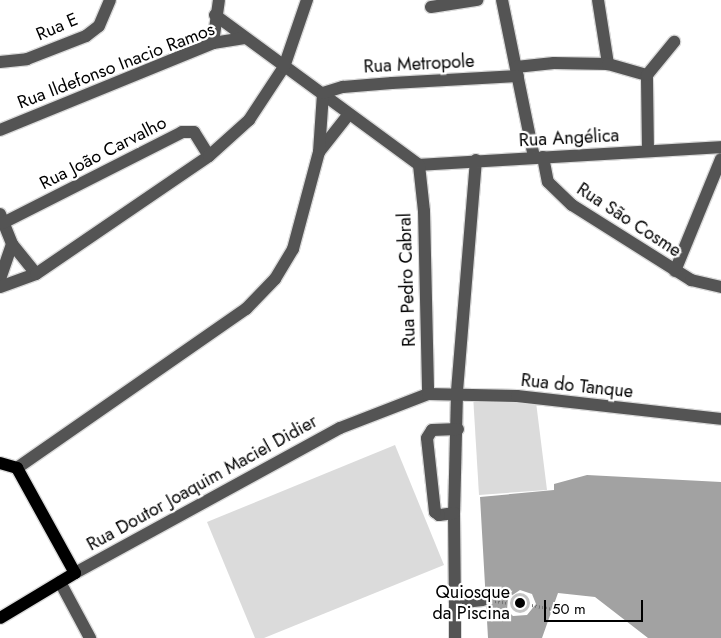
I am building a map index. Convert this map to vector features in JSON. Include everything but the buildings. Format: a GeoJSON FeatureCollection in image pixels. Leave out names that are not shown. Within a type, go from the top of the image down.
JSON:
{"type":"FeatureCollection","features":[{"type":"Feature","properties":{"kind":"main road"},"geometry":{"type":"LineString","coordinates":[[0,462],[17,468],[75,573]]}},
{"type":"Feature","properties":{"kind":"main road","name":"Rua Doutor Joaquim Maciel Didier"},"geometry":{"type":"LineString","coordinates":[[0,618],[75,573]]}},
{"type":"Feature","properties":{"kind":"street","name":"Rua E"},"geometry":{"type":"LineString","coordinates":[[0,62],[27,59],[86,36],[99,26],[110,0]]}},
{"type":"Feature","properties":{"kind":"street"},"geometry":{"type":"LineString","coordinates":[[213,43],[215,15],[219,0]]}},
{"type":"Feature","properties":{"kind":"street"},"geometry":{"type":"LineString","coordinates":[[0,287],[36,274],[209,156],[249,120],[284,67],[307,0]]}},
{"type":"Feature","properties":{"kind":"street"},"geometry":{"type":"LineString","coordinates":[[431,7],[477,0]]}},
{"type":"Feature","properties":{"kind":"street","name":"Rua São Cosme"},"geometry":{"type":"LineString","coordinates":[[502,0],[538,157],[548,182],[554,190],[675,271],[691,280],[721,286]]}},
{"type":"Feature","properties":{"kind":"street"},"geometry":{"type":"LineString","coordinates":[[598,0],[608,64]]}},
{"type":"Feature","properties":{"kind":"street"},"geometry":{"type":"LineString","coordinates":[[215,15],[284,67],[324,93],[349,114],[419,165]]}},
{"type":"Feature","properties":{"kind":"street","name":"Rua Ildefonso Inacio Ramos"},"geometry":{"type":"LineString","coordinates":[[0,130],[213,43],[245,38]]}},
{"type":"Feature","properties":{"kind":"street"},"geometry":{"type":"LineString","coordinates":[[648,151],[647,75],[674,42]]}},
{"type":"Feature","properties":{"kind":"street","name":"Rua Metropole"},"geometry":{"type":"LineString","coordinates":[[324,93],[343,87],[517,72],[554,63],[608,64],[647,75]]}},
{"type":"Feature","properties":{"kind":"street"},"geometry":{"type":"LineString","coordinates":[[17,468],[246,309],[275,279],[293,248],[319,152],[324,93]]}},
{"type":"Feature","properties":{"kind":"street"},"geometry":{"type":"LineString","coordinates":[[319,152],[349,114]]}},
{"type":"Feature","properties":{"kind":"street","name":"Rua João Carvalho"},"geometry":{"type":"LineString","coordinates":[[2,219],[182,132],[194,132],[209,156]]}},
{"type":"Feature","properties":{"kind":"street","name":"Rua Angélica"},"geometry":{"type":"LineString","coordinates":[[419,165],[476,160],[721,147]]}},
{"type":"Feature","properties":{"kind":"street"},"geometry":{"type":"LineString","coordinates":[[675,271],[721,159]]}},
{"type":"Feature","properties":{"kind":"street"},"geometry":{"type":"LineString","coordinates":[[455,638],[454,513],[458,429],[457,393],[476,160]]}},
{"type":"Feature","properties":{"kind":"street","name":"Rua Pedro Cabral"},"geometry":{"type":"LineString","coordinates":[[419,165],[424,211],[428,394]]}},
{"type":"Feature","properties":{"kind":"street"},"geometry":{"type":"LineString","coordinates":[[2,219],[12,244],[36,274]]}},
{"type":"Feature","properties":{"kind":"street"},"geometry":{"type":"LineString","coordinates":[[0,279],[12,244]]}},
{"type":"Feature","properties":{"kind":"street","name":"Rua do Tanque"},"geometry":{"type":"LineString","coordinates":[[428,394],[457,393],[517,396],[721,419]]}},
{"type":"Feature","properties":{"kind":"street","name":"Rua Doutor Joaquim Maciel Didier"},"geometry":{"type":"LineString","coordinates":[[75,573],[340,428],[428,394]]}},
{"type":"Feature","properties":{"kind":"street"},"geometry":{"type":"LineString","coordinates":[[454,513],[439,515],[435,512],[427,438],[432,430],[458,429]]}},
{"type":"Feature","properties":{"kind":"street"},"geometry":{"type":"LineString","coordinates":[[60,582],[90,638]]}},
{"type":"Feature","properties":{"kind":"street"},"geometry":{"type":"LineString","coordinates":[[455,602],[483,600]]}},
{"type":"Feature","properties":{"kind":"path"},"geometry":{"type":"LineString","coordinates":[[532,605],[553,609]]}},
{"type":"Feature","properties":{"kind":"shaded area"},"geometry":{"type":"Polygon","coordinates":[[[473,395],[536,402],[547,490],[479,495],[473,395]]]}},
{"type":"Feature","properties":{"kind":"shaded area"},"geometry":{"type":"Polygon","coordinates":[[[395,445],[444,565],[264,638],[255,638],[207,522],[395,445]]]}},
{"type":"Feature","properties":{"kind":"shaded area"},"geometry":{"type":"Polygon","coordinates":[[[587,475],[721,482],[721,638],[648,638],[595,597],[558,593],[542,638],[488,638],[480,497],[554,490],[554,484],[587,475]],[[520,590],[508,598],[507,610],[513,616],[527,615],[536,604],[532,594],[520,590]]]}},
{"type":"Feature","properties":{"kind":"place","name":"Quiosque da Piscina"},"geometry":{"type":"Point","coordinates":[520,603]}}]}
